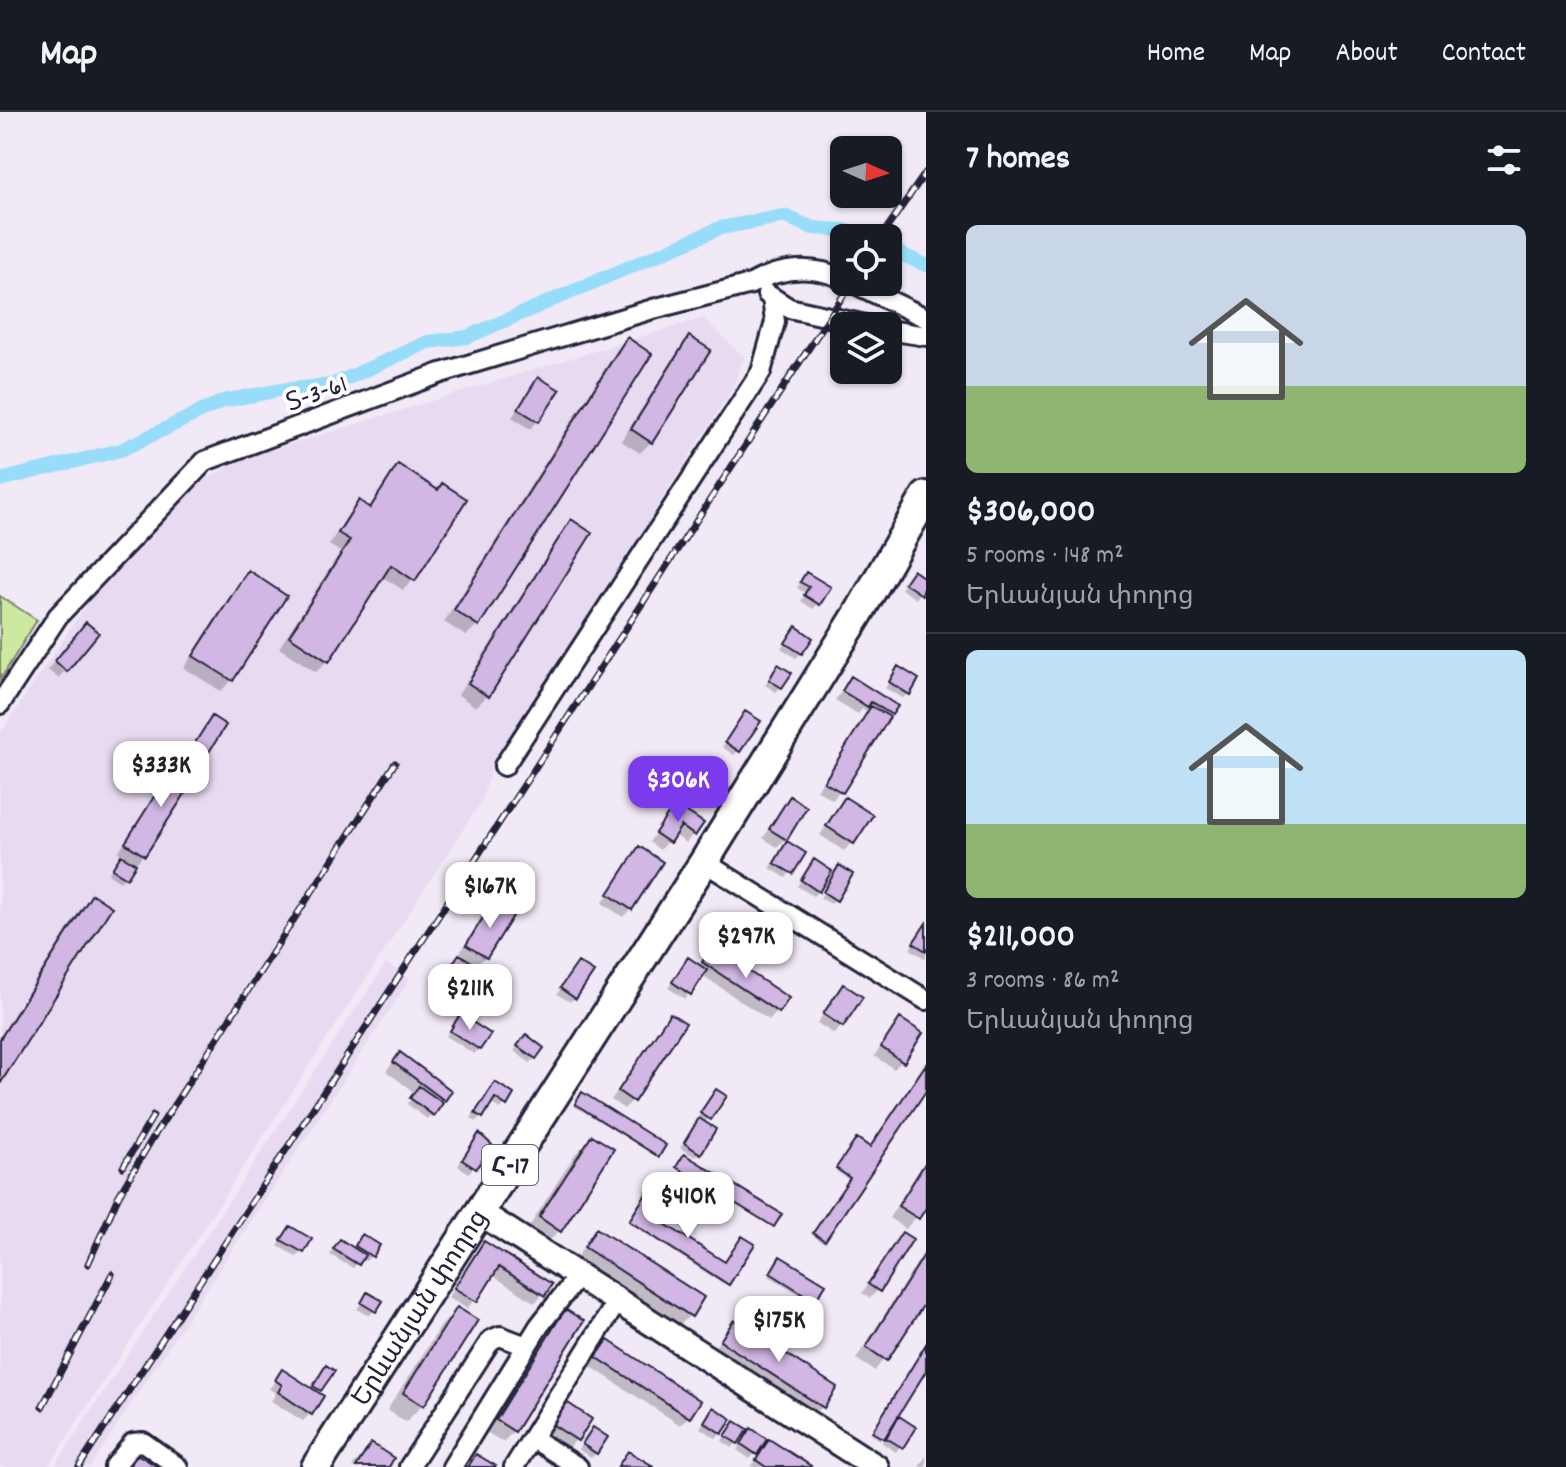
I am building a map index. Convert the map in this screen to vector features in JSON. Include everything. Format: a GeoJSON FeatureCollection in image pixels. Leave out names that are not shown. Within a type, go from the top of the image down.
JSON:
{"type":"FeatureCollection","features":[{"type":"Feature","properties":{"kind":"highway","name":"Երևանյան փողոց"},"geometry":{"type":"LineString","coordinates":[[316,1467],[704,862],[857,616],[926,496]]}},
{"type":"Feature","properties":{"kind":"main road"},"geometry":{"type":"LineString","coordinates":[[479,1212],[876,1467]]}},
{"type":"Feature","properties":{"kind":"street","name":"Տ-3-61"},"geometry":{"type":"LineString","coordinates":[[0,704],[58,616],[205,461],[441,373],[653,309],[802,268],[830,275]]}},
{"type":"Feature","properties":{"kind":"street"},"geometry":{"type":"LineString","coordinates":[[751,284],[789,308],[830,317]]}},
{"type":"Feature","properties":{"kind":"street"},"geometry":{"type":"LineString","coordinates":[[880,296],[926,318]]}},
{"type":"Feature","properties":{"kind":"street"},"geometry":{"type":"LineString","coordinates":[[504,766],[761,372],[775,322],[772,297]]}},
{"type":"Feature","properties":{"kind":"street"},"geometry":{"type":"LineString","coordinates":[[902,332],[926,336]]}},
{"type":"Feature","properties":{"kind":"street"},"geometry":{"type":"LineString","coordinates":[[704,862],[926,1000]]}},
{"type":"Feature","properties":{"kind":"street"},"geometry":{"type":"LineString","coordinates":[[452,1467],[526,1346],[579,1275]]}},
{"type":"Feature","properties":{"kind":"street"},"geometry":{"type":"LineString","coordinates":[[514,1467],[618,1300]]}},
{"type":"Feature","properties":{"kind":"street"},"geometry":{"type":"LineString","coordinates":[[409,1467],[491,1340],[500,1336],[526,1346]]}},
{"type":"Feature","properties":{"kind":"street"},"geometry":{"type":"LineString","coordinates":[[532,1438],[578,1467]]}},
{"type":"Feature","properties":{"kind":"street"},"geometry":{"type":"LineString","coordinates":[[114,1467],[133,1443],[143,1442],[178,1467]]}},
{"type":"Feature","properties":{"kind":"shaded area"},"geometry":{"type":"Polygon","coordinates":[[[703,318],[744,357],[731,391],[492,767],[481,802],[48,1467],[0,1467],[0,734],[101,583],[203,481],[245,458],[703,318]]]}},
{"type":"Feature","properties":{"kind":"shaded area"},"geometry":{"type":"Polygon","coordinates":[[[386,963],[410,979],[90,1467],[54,1467],[386,963]]]}},
{"type":"Feature","properties":{"kind":"green space"},"geometry":{"type":"Polygon","coordinates":[[[0,596],[37,620],[0,680],[0,596]]]}},
{"type":"Feature","properties":{"kind":"building"},"geometry":{"type":"Polygon","coordinates":[[[689,336],[711,350],[652,443],[631,429],[689,336]]]}},
{"type":"Feature","properties":{"kind":"building"},"geometry":{"type":"Polygon","coordinates":[[[627,337],[652,354],[479,626],[454,610],[627,337]]]}},
{"type":"Feature","properties":{"kind":"building"},"geometry":{"type":"Polygon","coordinates":[[[538,377],[560,390],[539,422],[518,409],[538,377]]]}},
{"type":"Feature","properties":{"kind":"building"},"geometry":{"type":"Polygon","coordinates":[[[398,464],[438,490],[442,483],[467,499],[415,581],[391,565],[329,662],[289,636],[350,540],[338,533],[359,500],[370,508],[398,464]]]}},
{"type":"Feature","properties":{"kind":"building"},"geometry":{"type":"Polygon","coordinates":[[[571,519],[592,533],[489,697],[468,683],[571,519]]]}},
{"type":"Feature","properties":{"kind":"building"},"geometry":{"type":"Polygon","coordinates":[[[248,570],[287,596],[233,681],[193,656],[248,570]]]}},
{"type":"Feature","properties":{"kind":"building"},"geometry":{"type":"Polygon","coordinates":[[[913,570],[926,579],[922,595],[904,583],[913,570]]]}},
{"type":"Feature","properties":{"kind":"building"},"geometry":{"type":"Polygon","coordinates":[[[806,572],[831,587],[820,605],[804,595],[809,587],[800,582],[806,572]]]}},
{"type":"Feature","properties":{"kind":"building"},"geometry":{"type":"Polygon","coordinates":[[[86,622],[99,633],[67,672],[55,661],[86,622]]]}},
{"type":"Feature","properties":{"kind":"building"},"geometry":{"type":"Polygon","coordinates":[[[796,626],[813,638],[802,654],[785,643],[796,626]]]}},
{"type":"Feature","properties":{"kind":"building"},"geometry":{"type":"Polygon","coordinates":[[[778,664],[792,673],[782,688],[769,680],[778,664]]]}},
{"type":"Feature","properties":{"kind":"building"},"geometry":{"type":"Polygon","coordinates":[[[898,666],[919,679],[910,695],[889,682],[898,666]]]}},
{"type":"Feature","properties":{"kind":"building"},"geometry":{"type":"Polygon","coordinates":[[[851,676],[898,706],[892,715],[871,702],[868,707],[842,691],[851,676]]]}},
{"type":"Feature","properties":{"kind":"building"},"geometry":{"type":"Polygon","coordinates":[[[871,706],[890,717],[843,793],[824,782],[871,706]]]}},
{"type":"Feature","properties":{"kind":"building"},"geometry":{"type":"Polygon","coordinates":[[[745,711],[761,721],[740,752],[725,742],[745,711]]]}},
{"type":"Feature","properties":{"kind":"building"},"geometry":{"type":"Polygon","coordinates":[[[212,716],[226,725],[202,763],[188,754],[212,716]]]}},
{"type":"Feature","properties":{"kind":"building"},"geometry":{"type":"Polygon","coordinates":[[[703,758],[719,769],[699,799],[683,789],[703,758]]]}},
{"type":"Feature","properties":{"kind":"building"},"geometry":{"type":"Polygon","coordinates":[[[176,762],[197,775],[145,856],[125,843],[176,762]]]}},
{"type":"Feature","properties":{"kind":"building"},"geometry":{"type":"Polygon","coordinates":[[[790,796],[807,807],[787,840],[769,829],[790,796]]]}},
{"type":"Feature","properties":{"kind":"building"},"geometry":{"type":"Polygon","coordinates":[[[845,797],[873,815],[854,844],[826,826],[845,797]]]}},
{"type":"Feature","properties":{"kind":"building"},"geometry":{"type":"Polygon","coordinates":[[[675,804],[704,823],[695,836],[681,826],[670,843],[655,833],[675,804]]]}},
{"type":"Feature","properties":{"kind":"building"},"geometry":{"type":"Polygon","coordinates":[[[787,841],[806,853],[793,874],[774,863],[787,841]]]}},
{"type":"Feature","properties":{"kind":"building"},"geometry":{"type":"Polygon","coordinates":[[[639,846],[663,862],[632,910],[608,894],[639,846]]]}},
{"type":"Feature","properties":{"kind":"building"},"geometry":{"type":"Polygon","coordinates":[[[121,855],[136,864],[127,878],[112,869],[121,855]]]}},
{"type":"Feature","properties":{"kind":"building"},"geometry":{"type":"Polygon","coordinates":[[[814,859],[832,871],[819,892],[801,880],[814,859]]]}},
{"type":"Feature","properties":{"kind":"building"},"geometry":{"type":"Polygon","coordinates":[[[839,865],[853,874],[837,901],[823,892],[839,865]]]}},
{"type":"Feature","properties":{"kind":"building"},"geometry":{"type":"Polygon","coordinates":[[[92,894],[112,907],[0,1084],[0,1039],[92,894]]]}},
{"type":"Feature","properties":{"kind":"building"},"geometry":{"type":"Polygon","coordinates":[[[492,903],[513,916],[487,958],[466,945],[492,903]]]}},
{"type":"Feature","properties":{"kind":"building"},"geometry":{"type":"Polygon","coordinates":[[[926,923],[926,951],[913,943],[926,923]]]}},
{"type":"Feature","properties":{"kind":"building"},"geometry":{"type":"Polygon","coordinates":[[[712,947],[789,998],[779,1013],[702,962],[712,947]]]}},
{"type":"Feature","properties":{"kind":"building"},"geometry":{"type":"Polygon","coordinates":[[[459,954],[473,963],[464,976],[450,967],[459,954]]]}},
{"type":"Feature","properties":{"kind":"building"},"geometry":{"type":"Polygon","coordinates":[[[688,957],[707,970],[691,995],[672,982],[688,957]]]}},
{"type":"Feature","properties":{"kind":"building"},"geometry":{"type":"Polygon","coordinates":[[[578,962],[594,972],[576,999],[560,988],[578,962]]]}},
{"type":"Feature","properties":{"kind":"building"},"geometry":{"type":"Polygon","coordinates":[[[843,984],[863,997],[843,1027],[823,1014],[843,984]]]}},
{"type":"Feature","properties":{"kind":"building"},"geometry":{"type":"Polygon","coordinates":[[[670,1013],[686,1023],[634,1102],[618,1091],[670,1013]]]}},
{"type":"Feature","properties":{"kind":"building"},"geometry":{"type":"Polygon","coordinates":[[[460,1014],[491,1034],[480,1050],[450,1031],[460,1014]]]}},
{"type":"Feature","properties":{"kind":"building"},"geometry":{"type":"Polygon","coordinates":[[[900,1018],[923,1033],[904,1063],[881,1047],[900,1018]]]}},
{"type":"Feature","properties":{"kind":"building"},"geometry":{"type":"Polygon","coordinates":[[[526,1034],[544,1048],[536,1059],[517,1046],[526,1034]]]}},
{"type":"Feature","properties":{"kind":"building"},"geometry":{"type":"Polygon","coordinates":[[[400,1052],[452,1091],[445,1101],[393,1062],[400,1052]]]}},
{"type":"Feature","properties":{"kind":"building"},"geometry":{"type":"Polygon","coordinates":[[[926,1064],[926,1091],[825,1241],[813,1233],[850,1178],[836,1168],[857,1138],[870,1147],[926,1064]]]}},
{"type":"Feature","properties":{"kind":"building"},"geometry":{"type":"Polygon","coordinates":[[[495,1082],[514,1094],[507,1106],[495,1098],[483,1118],[475,1113],[495,1082]]]}},
{"type":"Feature","properties":{"kind":"building"},"geometry":{"type":"Polygon","coordinates":[[[419,1086],[443,1103],[434,1116],[410,1098],[419,1086]]]}},
{"type":"Feature","properties":{"kind":"building"},"geometry":{"type":"Polygon","coordinates":[[[716,1089],[727,1096],[711,1120],[700,1113],[716,1089]]]}},
{"type":"Feature","properties":{"kind":"building"},"geometry":{"type":"Polygon","coordinates":[[[582,1092],[666,1145],[659,1157],[575,1104],[582,1092]]]}},
{"type":"Feature","properties":{"kind":"building"},"geometry":{"type":"Polygon","coordinates":[[[699,1118],[716,1129],[701,1154],[684,1143],[699,1118]]]}},
{"type":"Feature","properties":{"kind":"building"},"geometry":{"type":"Polygon","coordinates":[[[479,1133],[492,1145],[476,1169],[462,1160],[479,1133]]]}},
{"type":"Feature","properties":{"kind":"building"},"geometry":{"type":"Polygon","coordinates":[[[592,1135],[614,1149],[561,1232],[539,1217],[592,1135]]]}},
{"type":"Feature","properties":{"kind":"building"},"geometry":{"type":"Polygon","coordinates":[[[684,1154],[782,1214],[774,1227],[676,1167],[684,1154]]]}},
{"type":"Feature","properties":{"kind":"building"},"geometry":{"type":"Polygon","coordinates":[[[926,1162],[926,1208],[919,1219],[898,1206],[926,1162]]]}},
{"type":"Feature","properties":{"kind":"building"},"geometry":{"type":"Polygon","coordinates":[[[651,1186],[667,1196],[654,1217],[725,1262],[742,1236],[755,1244],[729,1285],[629,1221],[651,1186]]]}},
{"type":"Feature","properties":{"kind":"building"},"geometry":{"type":"Polygon","coordinates":[[[290,1226],[312,1239],[304,1253],[281,1240],[290,1226]]]}},
{"type":"Feature","properties":{"kind":"building"},"geometry":{"type":"Polygon","coordinates":[[[596,1228],[704,1297],[692,1317],[584,1247],[596,1228]]]}},
{"type":"Feature","properties":{"kind":"building"},"geometry":{"type":"Polygon","coordinates":[[[902,1232],[913,1239],[880,1292],[868,1284],[902,1232]]]}},
{"type":"Feature","properties":{"kind":"building"},"geometry":{"type":"Polygon","coordinates":[[[362,1234],[380,1245],[373,1257],[355,1246],[362,1234]]]}},
{"type":"Feature","properties":{"kind":"building"},"geometry":{"type":"Polygon","coordinates":[[[340,1239],[365,1255],[359,1265],[333,1249],[340,1239]]]}},
{"type":"Feature","properties":{"kind":"building"},"geometry":{"type":"Polygon","coordinates":[[[484,1241],[552,1284],[545,1296],[499,1267],[477,1302],[454,1288],[484,1241]]]}},
{"type":"Feature","properties":{"kind":"building"},"geometry":{"type":"Polygon","coordinates":[[[926,1252],[926,1301],[887,1361],[866,1347],[926,1252]]]}},
{"type":"Feature","properties":{"kind":"building"},"geometry":{"type":"Polygon","coordinates":[[[780,1256],[826,1284],[815,1301],[770,1273],[780,1256]]]}},
{"type":"Feature","properties":{"kind":"building"},"geometry":{"type":"Polygon","coordinates":[[[367,1292],[383,1301],[376,1312],[361,1303],[367,1292]]]}},
{"type":"Feature","properties":{"kind":"building"},"geometry":{"type":"Polygon","coordinates":[[[457,1307],[478,1320],[424,1406],[403,1393],[457,1307]]]}},
{"type":"Feature","properties":{"kind":"building"},"geometry":{"type":"Polygon","coordinates":[[[565,1309],[584,1321],[515,1432],[496,1420],[565,1309]]]}},
{"type":"Feature","properties":{"kind":"building"},"geometry":{"type":"Polygon","coordinates":[[[734,1320],[837,1387],[824,1408],[720,1341],[734,1320]]]}},
{"type":"Feature","properties":{"kind":"building"},"geometry":{"type":"Polygon","coordinates":[[[608,1340],[701,1401],[690,1418],[596,1357],[608,1340]]]}},
{"type":"Feature","properties":{"kind":"building"},"geometry":{"type":"Polygon","coordinates":[[[926,1344],[926,1371],[884,1439],[872,1432],[926,1344]]]}},
{"type":"Feature","properties":{"kind":"building"},"geometry":{"type":"Polygon","coordinates":[[[326,1365],[335,1371],[321,1391],[313,1386],[326,1365]]]}},
{"type":"Feature","properties":{"kind":"building"},"geometry":{"type":"Polygon","coordinates":[[[282,1369],[324,1396],[312,1415],[278,1392],[282,1385],[275,1380],[282,1369]]]}},
{"type":"Feature","properties":{"kind":"building"},"geometry":{"type":"Polygon","coordinates":[[[565,1401],[592,1419],[578,1441],[550,1423],[565,1401]]]}},
{"type":"Feature","properties":{"kind":"building"},"geometry":{"type":"Polygon","coordinates":[[[713,1407],[732,1419],[722,1434],[704,1422],[713,1407]]]}},
{"type":"Feature","properties":{"kind":"building"},"geometry":{"type":"Polygon","coordinates":[[[899,1416],[916,1427],[903,1448],[886,1438],[899,1416]]]}},
{"type":"Feature","properties":{"kind":"building"},"geometry":{"type":"Polygon","coordinates":[[[735,1421],[748,1429],[738,1444],[725,1436],[735,1421]]]}},
{"type":"Feature","properties":{"kind":"building"},"geometry":{"type":"Polygon","coordinates":[[[593,1427],[608,1437],[597,1454],[582,1444],[593,1427]]]}},
{"type":"Feature","properties":{"kind":"building"},"geometry":{"type":"Polygon","coordinates":[[[751,1428],[767,1439],[757,1455],[741,1444],[751,1428]]]}},
{"type":"Feature","properties":{"kind":"building"},"geometry":{"type":"Polygon","coordinates":[[[769,1439],[811,1466],[766,1467],[756,1460],[769,1439]]]}},
{"type":"Feature","properties":{"kind":"building"},"geometry":{"type":"Polygon","coordinates":[[[371,1443],[394,1458],[389,1467],[356,1467],[371,1443]]]}},
{"type":"Feature","properties":{"kind":"building"},"geometry":{"type":"Polygon","coordinates":[[[132,1451],[158,1467],[123,1467],[132,1451]]]}},
{"type":"Feature","properties":{"kind":"building"},"geometry":{"type":"Polygon","coordinates":[[[628,1451],[653,1466],[618,1466],[628,1451]]]}},
{"type":"Feature","properties":{"kind":"building"},"geometry":{"type":"Polygon","coordinates":[[[476,1454],[496,1466],[468,1467],[476,1454]]]}},
{"type":"Feature","properties":{"kind":"waterway"},"geometry":{"type":"LineString","coordinates":[[0,480],[121,450],[223,401],[280,390],[332,385],[428,342],[467,337],[720,228],[784,216],[813,228],[830,229]]}},
{"type":"Feature","properties":{"kind":"waterway"},"geometry":{"type":"LineString","coordinates":[[902,255],[926,265]]}},
{"type":"Feature","properties":{"kind":"railway"},"geometry":{"type":"LineString","coordinates":[[890,224],[926,172]]}},
{"type":"Feature","properties":{"kind":"railway"},"geometry":{"type":"LineString","coordinates":[[79,1467],[843,296]]}},
{"type":"Feature","properties":{"kind":"railway"},"geometry":{"type":"LineString","coordinates":[[88,1264],[118,1197],[152,1139],[395,763]]}},
{"type":"Feature","properties":{"kind":"railway"},"geometry":{"type":"LineString","coordinates":[[123,1167],[153,1116]]}},
{"type":"Feature","properties":{"kind":"railway"},"geometry":{"type":"LineString","coordinates":[[42,1407],[112,1274]]}}]}
